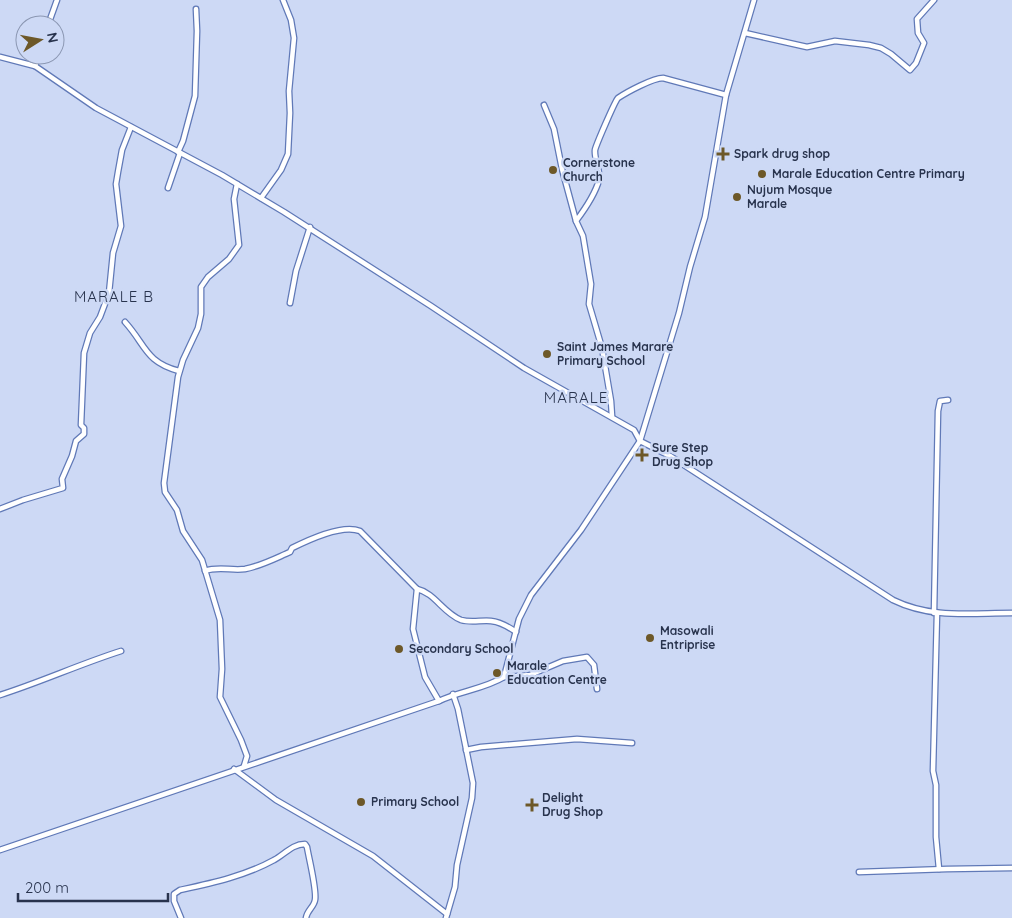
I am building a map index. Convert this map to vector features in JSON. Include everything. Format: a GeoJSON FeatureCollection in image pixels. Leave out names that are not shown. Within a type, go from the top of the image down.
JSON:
{"type":"FeatureCollection","features":[{"type":"Feature","properties":{"kind":"street"},"geometry":{"type":"LineString","coordinates":[[52,15],[57,0]]}},
{"type":"Feature","properties":{"kind":"street"},"geometry":{"type":"LineString","coordinates":[[262,198],[281,170],[288,154],[289,91],[294,38],[291,20],[283,0]]}},
{"type":"Feature","properties":{"kind":"street"},"geometry":{"type":"LineString","coordinates":[[504,678],[519,619],[531,595],[581,530],[640,441],[679,313],[705,217],[726,95],[754,0]]}},
{"type":"Feature","properties":{"kind":"street"},"geometry":{"type":"LineString","coordinates":[[745,33],[807,47],[835,41],[869,45],[881,48],[891,54],[910,70],[916,63],[924,43],[918,33],[917,19],[934,0]]}},
{"type":"Feature","properties":{"kind":"street"},"geometry":{"type":"LineString","coordinates":[[168,188],[195,96],[196,9]]}},
{"type":"Feature","properties":{"kind":"street"},"geometry":{"type":"LineString","coordinates":[[0,57],[35,66],[87,103],[237,184],[310,227],[524,368],[634,430],[640,441],[670,456],[893,600],[908,607],[935,613],[1012,613]]}},
{"type":"Feature","properties":{"kind":"street"},"geometry":{"type":"LineString","coordinates":[[576,220],[597,187],[599,178],[596,146],[617,99],[655,78],[663,78],[726,95]]}},
{"type":"Feature","properties":{"kind":"street"},"geometry":{"type":"LineString","coordinates":[[544,105],[554,129],[562,169],[582,236],[592,284],[589,304],[602,348],[612,416]]}},
{"type":"Feature","properties":{"kind":"street"},"geometry":{"type":"LineString","coordinates":[[0,509],[63,488],[62,480],[76,441],[84,434],[82,425],[84,352],[90,333],[100,317],[110,288],[114,253],[120,226],[116,184],[122,150],[131,127]]}},
{"type":"Feature","properties":{"kind":"street"},"geometry":{"type":"LineString","coordinates":[[237,184],[234,199],[239,245],[229,259],[202,282],[200,290],[201,314],[198,328],[179,370],[166,452],[164,487],[178,510],[183,531],[200,557],[220,620],[222,660],[220,697],[241,740],[246,756],[244,766]]}},
{"type":"Feature","properties":{"kind":"street"},"geometry":{"type":"LineString","coordinates":[[290,302],[296,271],[310,227]]}},
{"type":"Feature","properties":{"kind":"street"},"geometry":{"type":"LineString","coordinates":[[125,322],[134,331],[143,347],[155,361],[163,366],[179,370]]}},
{"type":"Feature","properties":{"kind":"street"},"geometry":{"type":"LineString","coordinates":[[939,869],[936,837],[936,785],[933,771],[938,411],[940,401],[948,400]]}},
{"type":"Feature","properties":{"kind":"street"},"geometry":{"type":"LineString","coordinates":[[205,571],[214,568],[244,569],[290,552],[292,548],[308,540],[344,529],[352,529],[365,534],[417,590],[431,595],[442,607],[459,619],[496,622],[516,632]]}},
{"type":"Feature","properties":{"kind":"street"},"geometry":{"type":"LineString","coordinates":[[417,590],[413,630],[425,677],[439,701]]}},
{"type":"Feature","properties":{"kind":"street"},"geometry":{"type":"LineString","coordinates":[[0,696],[121,651]]}},
{"type":"Feature","properties":{"kind":"street"},"geometry":{"type":"LineString","coordinates":[[0,850],[439,701],[453,694],[504,678],[530,675],[563,661],[587,657],[594,665],[597,689]]}},
{"type":"Feature","properties":{"kind":"street"},"geometry":{"type":"LineString","coordinates":[[234,769],[276,800],[373,856],[446,916],[455,887],[472,798],[472,783],[466,750],[453,694]]}},
{"type":"Feature","properties":{"kind":"street"},"geometry":{"type":"LineString","coordinates":[[466,750],[577,738],[632,743]]}},
{"type":"Feature","properties":{"kind":"street"},"geometry":{"type":"LineString","coordinates":[[181,918],[174,901],[174,894],[180,890],[222,881],[253,870],[275,860],[296,845],[305,844],[315,894],[314,904],[307,912],[306,918]]}},
{"type":"Feature","properties":{"kind":"street"},"geometry":{"type":"LineString","coordinates":[[859,872],[1012,868]]}},
{"type":"Feature","properties":{"kind":"place","name":"Spark drug shop"},"geometry":{"type":"Point","coordinates":[723,154]}},
{"type":"Feature","properties":{"kind":"place","name":"Cornerstone Church"},"geometry":{"type":"Point","coordinates":[553,170]}},
{"type":"Feature","properties":{"kind":"place","name":"Marale Education Centre Primary"},"geometry":{"type":"Point","coordinates":[762,174]}},
{"type":"Feature","properties":{"kind":"place","name":"Nujum Mosque Marale"},"geometry":{"type":"Point","coordinates":[737,197]}},
{"type":"Feature","properties":{"kind":"place","name":"Saint James Marare Primary School"},"geometry":{"type":"Point","coordinates":[547,354]}},
{"type":"Feature","properties":{"kind":"place","name":"Sure Step Drug Shop"},"geometry":{"type":"Point","coordinates":[642,455]}},
{"type":"Feature","properties":{"kind":"place","name":"Masowali Entriprise"},"geometry":{"type":"Point","coordinates":[650,638]}},
{"type":"Feature","properties":{"kind":"place","name":"Secondary School"},"geometry":{"type":"Point","coordinates":[399,649]}},
{"type":"Feature","properties":{"kind":"place","name":"Marale Education Centre"},"geometry":{"type":"Point","coordinates":[497,673]}},
{"type":"Feature","properties":{"kind":"place","name":"Primary School"},"geometry":{"type":"Point","coordinates":[361,802]}},
{"type":"Feature","properties":{"kind":"place","name":"Delight Drug Shop"},"geometry":{"type":"Point","coordinates":[532,805]}},
{"type":"Feature","properties":{"kind":"district","name":"MARALE B"},"geometry":{"type":"Point","coordinates":[114,297]}},
{"type":"Feature","properties":{"kind":"district","name":"MARALE"},"geometry":{"type":"Point","coordinates":[576,398]}}]}
